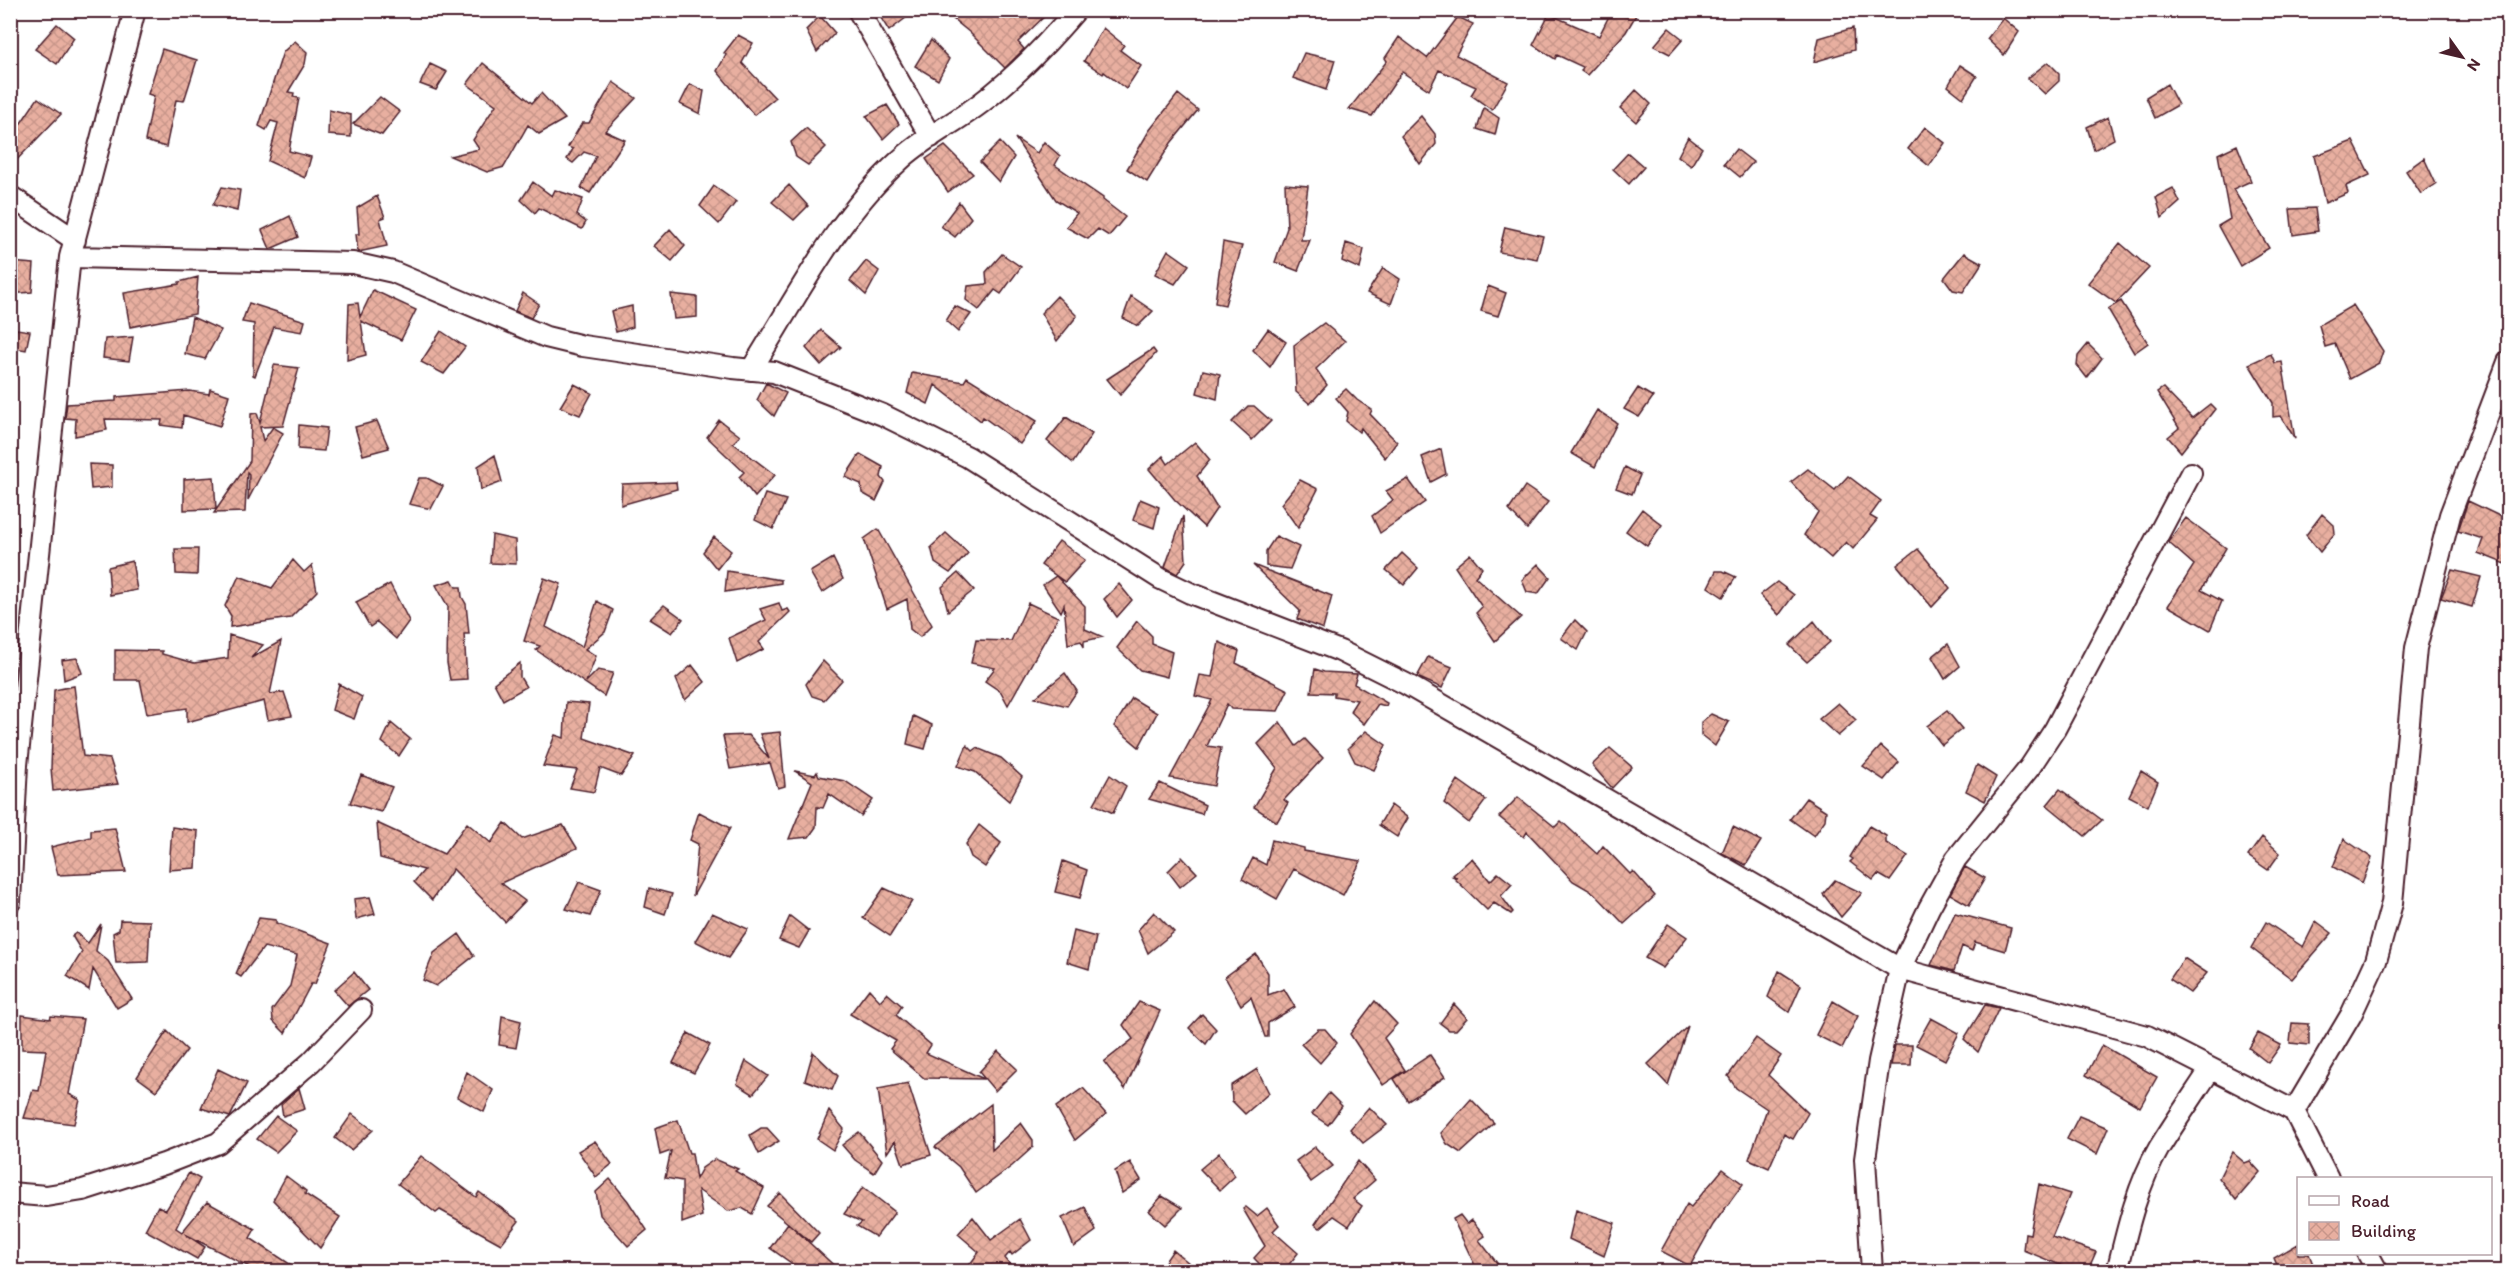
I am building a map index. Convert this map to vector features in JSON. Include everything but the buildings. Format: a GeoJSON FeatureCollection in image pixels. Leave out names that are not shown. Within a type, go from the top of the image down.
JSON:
{"type":"FeatureCollection","features":[{"type":"Feature","properties":{"kind":"street"},"geometry":{"type":"LineString","coordinates":[[10,902],[14,763],[72,248],[135,10]]}},
{"type":"Feature","properties":{"kind":"street"},"geometry":{"type":"LineString","coordinates":[[858,10],[931,137]]}},
{"type":"Feature","properties":{"kind":"street"},"geometry":{"type":"LineString","coordinates":[[751,370],[845,220],[899,160],[980,104],[1044,47],[1076,10]]}},
{"type":"Feature","properties":{"kind":"street"},"geometry":{"type":"LineString","coordinates":[[10,196],[72,248],[353,263],[393,272],[546,337],[583,346],[774,372],[883,415],[969,457],[1161,579],[1190,593],[1340,651],[1406,684],[1900,969],[2147,1036],[2294,1111],[2327,1177]]}},
{"type":"Feature","properties":{"kind":"street"},"geometry":{"type":"LineString","coordinates":[[2294,1111],[2351,1015],[2376,961],[2392,903],[2416,648],[2450,515],[2508,362]]}},
{"type":"Feature","properties":{"kind":"street"},"geometry":{"type":"LineString","coordinates":[[1872,1272],[1865,1159],[1879,1061],[1900,969],[1929,908],[1956,859],[2030,767],[2055,729],[2191,473]]}},
{"type":"Feature","properties":{"kind":"street"},"geometry":{"type":"LineString","coordinates":[[10,1193],[46,1196],[82,1190],[164,1164],[218,1143],[311,1062],[361,1010]]}},
{"type":"Feature","properties":{"kind":"street"},"geometry":{"type":"LineString","coordinates":[[2116,1272],[2129,1223],[2144,1180],[2158,1150],[2210,1070]]}},
{"type":"Feature","properties":{"kind":"street"},"geometry":{"type":"LineString","coordinates":[[2369,1255],[2378,1272]]}}]}
